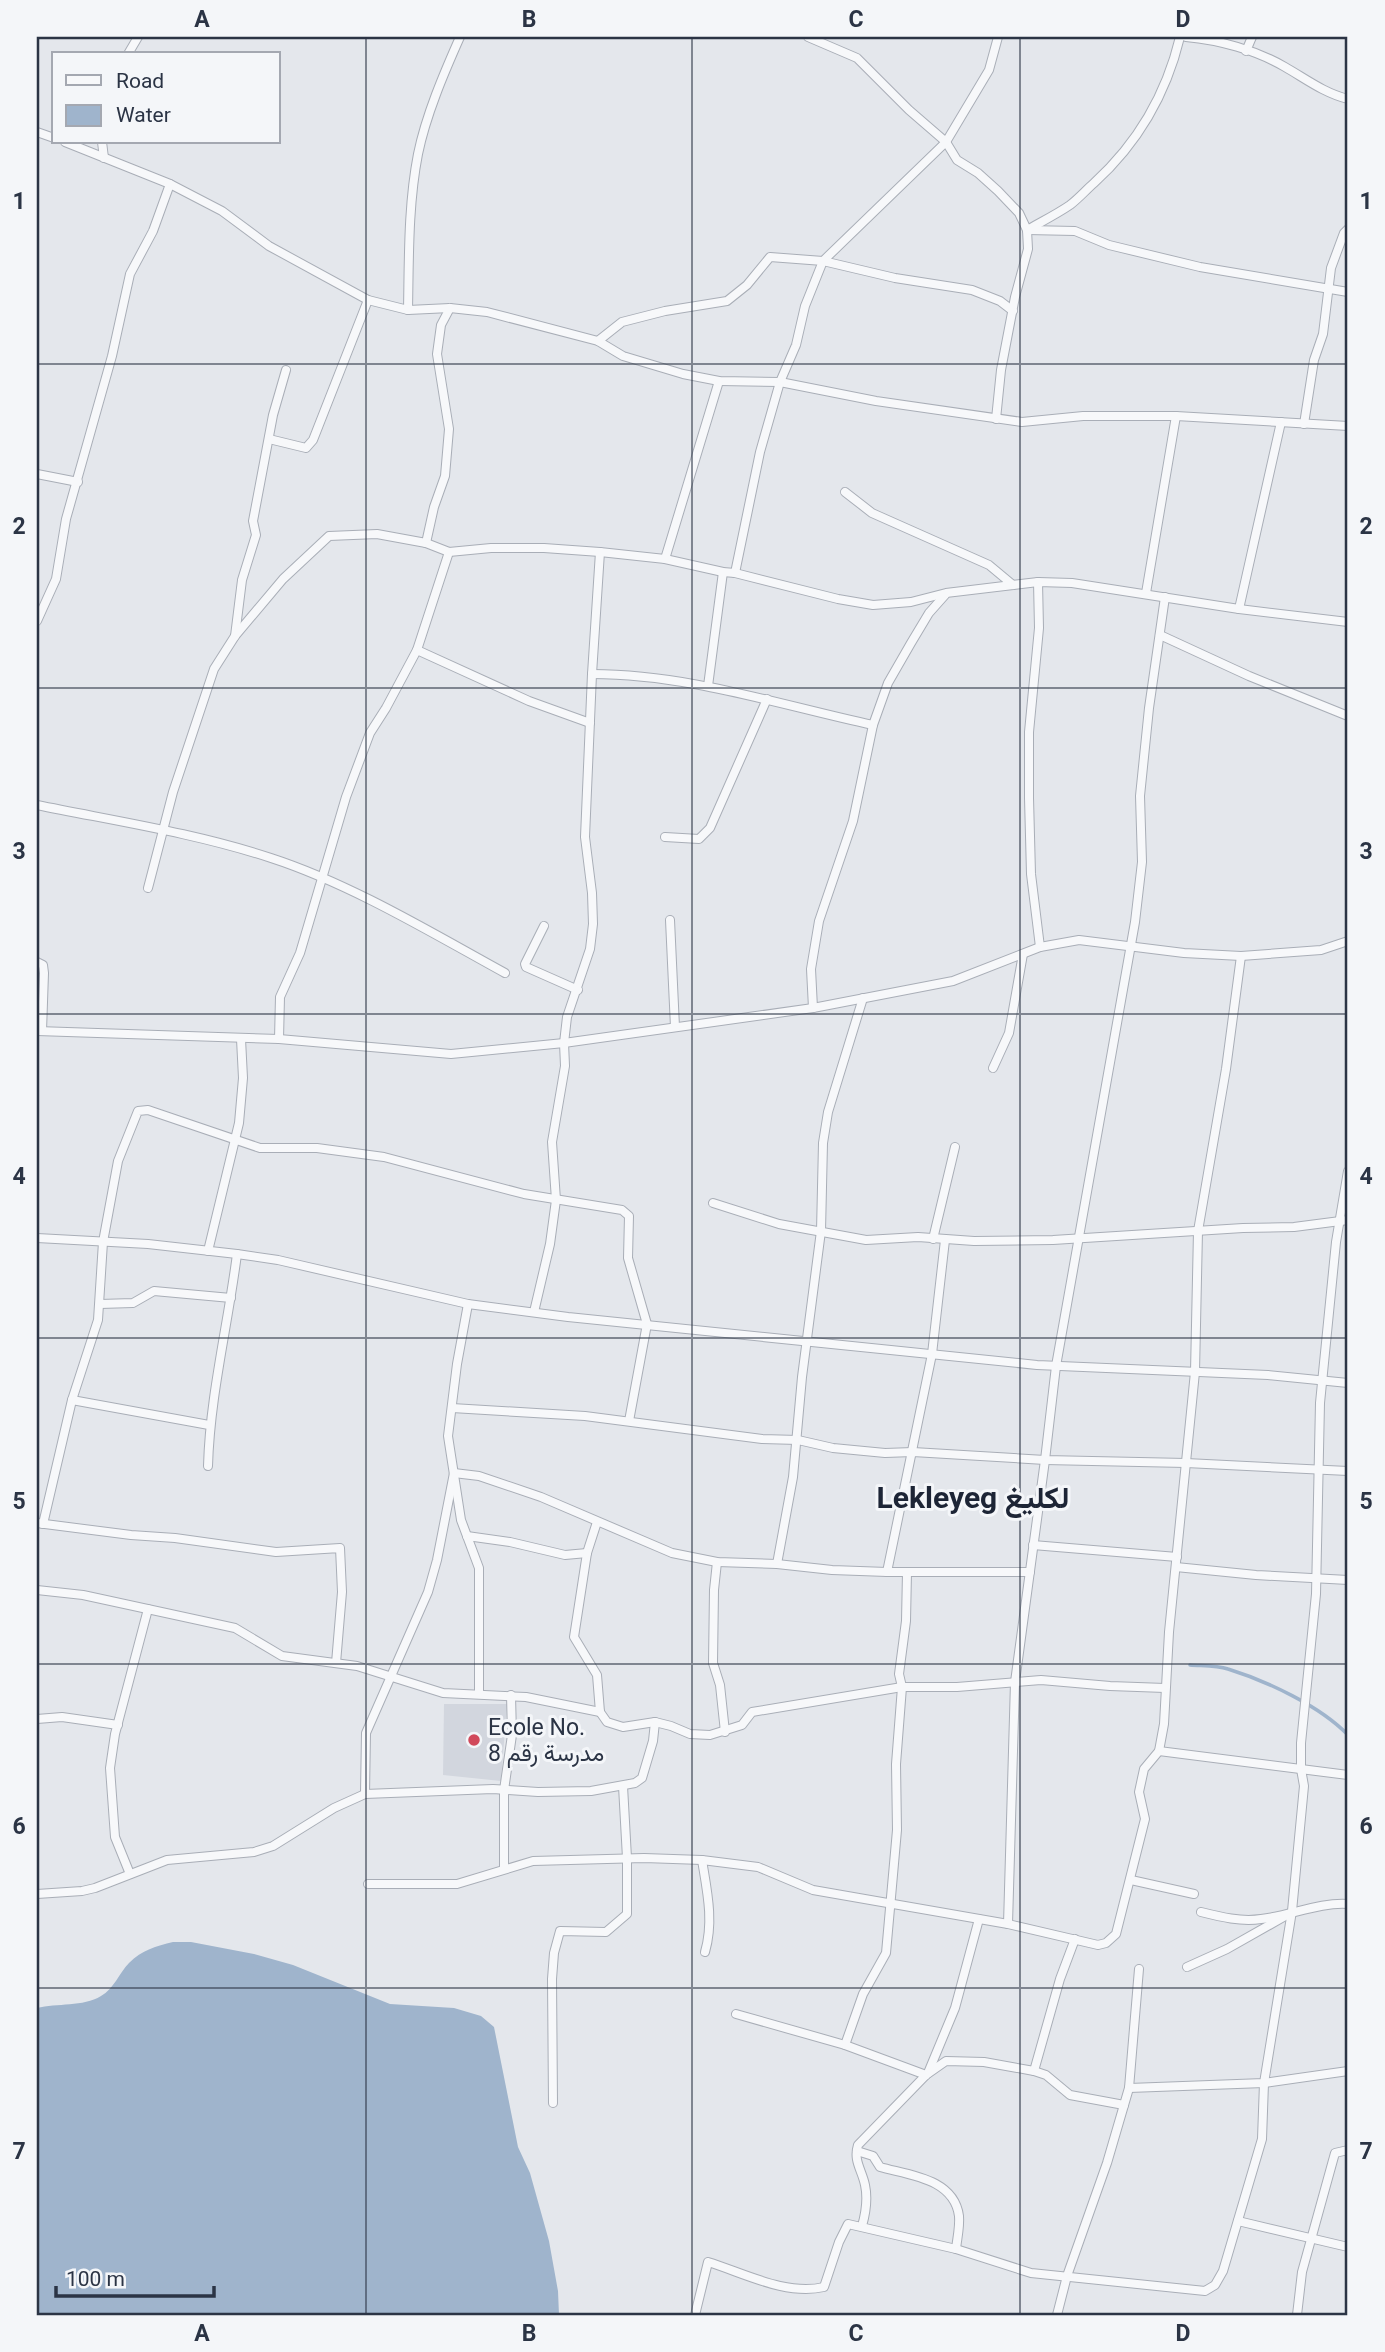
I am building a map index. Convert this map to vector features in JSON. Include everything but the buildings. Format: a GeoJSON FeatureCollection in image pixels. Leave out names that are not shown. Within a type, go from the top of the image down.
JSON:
{"type":"FeatureCollection","features":[{"type":"Feature","properties":{"kind":"street"},"geometry":{"type":"LineString","coordinates":[[408,310],[409,240],[419,153],[445,70],[460,37]]}},
{"type":"Feature","properties":{"kind":"street"},"geometry":{"type":"LineString","coordinates":[[808,37],[857,58],[909,110],[946,142],[957,160],[978,173],[1019,213],[1027,230],[1028,249],[1001,369],[996,419]]}},
{"type":"Feature","properties":{"kind":"street"},"geometry":{"type":"LineString","coordinates":[[735,573],[760,452],[780,382],[796,345],[804,306],[823,261],[946,142],[989,70],[998,37]]}},
{"type":"Feature","properties":{"kind":"street"},"geometry":{"type":"LineString","coordinates":[[1027,230],[1070,205],[1119,160],[1152,112],[1173,67],[1180,37]]}},
{"type":"Feature","properties":{"kind":"street"},"geometry":{"type":"LineString","coordinates":[[1186,37],[1210,39],[1246,51],[1283,66],[1307,82],[1348,99]]}},
{"type":"Feature","properties":{"kind":"street"},"geometry":{"type":"LineString","coordinates":[[1246,51],[1252,37]]}},
{"type":"Feature","properties":{"kind":"street"},"geometry":{"type":"LineString","coordinates":[[70,144],[170,184],[222,211],[269,246],[368,300],[408,310],[450,308],[486,312],[598,341],[623,356],[683,374],[719,381],[780,382],[876,401],[1022,422],[1083,416],[1176,416],[1348,426]]}},
{"type":"Feature","properties":{"kind":"street"},"geometry":{"type":"LineString","coordinates":[[102,144],[104,158]]}},
{"type":"Feature","properties":{"kind":"street"},"geometry":{"type":"LineString","coordinates":[[37,621],[56,579],[66,519],[112,356],[130,274],[153,231],[170,184]]}},
{"type":"Feature","properties":{"kind":"street"},"geometry":{"type":"LineString","coordinates":[[1304,424],[1314,360],[1323,334],[1331,268],[1348,229]]}},
{"type":"Feature","properties":{"kind":"street"},"geometry":{"type":"LineString","coordinates":[[1027,230],[1075,231],[1109,245],[1200,267],[1348,292]]}},
{"type":"Feature","properties":{"kind":"street"},"geometry":{"type":"LineString","coordinates":[[598,341],[622,322],[665,311],[727,301],[747,285],[770,257],[823,261],[895,278],[972,290],[1000,301],[1013,312]]}},
{"type":"Feature","properties":{"kind":"street"},"geometry":{"type":"LineString","coordinates":[[269,439],[306,449],[313,440],[368,300]]}},
{"type":"Feature","properties":{"kind":"street"},"geometry":{"type":"LineString","coordinates":[[426,543],[434,507],[445,476],[450,429],[437,354],[441,325],[450,308]]}},
{"type":"Feature","properties":{"kind":"street"},"geometry":{"type":"LineString","coordinates":[[235,636],[243,580],[256,535],[253,521],[286,370]]}},
{"type":"Feature","properties":{"kind":"street"},"geometry":{"type":"LineString","coordinates":[[665,559],[719,381]]}},
{"type":"Feature","properties":{"kind":"street"},"geometry":{"type":"LineString","coordinates":[[1146,593],[1176,416]]}},
{"type":"Feature","properties":{"kind":"street"},"geometry":{"type":"LineString","coordinates":[[1239,610],[1281,422]]}},
{"type":"Feature","properties":{"kind":"street"},"geometry":{"type":"LineString","coordinates":[[37,474],[78,482]]}},
{"type":"Feature","properties":{"kind":"street"},"geometry":{"type":"LineString","coordinates":[[845,492],[872,513],[989,565],[1013,586]]}},
{"type":"Feature","properties":{"kind":"street"},"geometry":{"type":"LineString","coordinates":[[148,888],[173,792],[214,669],[235,636],[283,579],[329,536],[377,534],[426,543],[449,552],[491,548],[544,548],[665,559],[735,573],[838,599],[873,604],[1038,582],[1072,583],[1239,610],[1348,622]]}},
{"type":"Feature","properties":{"kind":"street"},"geometry":{"type":"LineString","coordinates":[[279,1039],[279,998],[299,953],[346,797],[370,733],[387,708],[417,650],[449,552]]}},
{"type":"Feature","properties":{"kind":"street"},"geometry":{"type":"LineString","coordinates":[[534,1312],[550,1244],[556,1200],[552,1142],[565,1066],[567,1017],[590,950],[593,924],[585,838],[600,552]]}},
{"type":"Feature","properties":{"kind":"street"},"geometry":{"type":"LineString","coordinates":[[708,686],[723,572]]}},
{"type":"Feature","properties":{"kind":"street"},"geometry":{"type":"LineString","coordinates":[[1038,582],[1039,628],[1029,732],[1029,798],[1031,874],[1040,947]]}},
{"type":"Feature","properties":{"kind":"street"},"geometry":{"type":"LineString","coordinates":[[813,1008],[811,969],[818,921],[853,821],[873,725],[888,684],[905,653],[929,613],[946,593]]}},
{"type":"Feature","properties":{"kind":"street"},"geometry":{"type":"LineString","coordinates":[[1008,1924],[1015,1682],[1056,1366],[1135,922],[1142,862],[1140,796],[1165,597]]}},
{"type":"Feature","properties":{"kind":"street"},"geometry":{"type":"LineString","coordinates":[[1160,635],[1249,676],[1348,716]]}},
{"type":"Feature","properties":{"kind":"street"},"geometry":{"type":"LineString","coordinates":[[417,650],[529,701],[590,723]]}},
{"type":"Feature","properties":{"kind":"street"},"geometry":{"type":"LineString","coordinates":[[592,674],[624,674],[708,686],[873,725]]}},
{"type":"Feature","properties":{"kind":"street"},"geometry":{"type":"LineString","coordinates":[[665,837],[699,839],[710,828],[767,699]]}},
{"type":"Feature","properties":{"kind":"street"},"geometry":{"type":"LineString","coordinates":[[37,805],[218,842],[273,859],[323,879],[434,932],[505,973]]}},
{"type":"Feature","properties":{"kind":"street"},"geometry":{"type":"LineString","coordinates":[[670,920],[675,1027]]}},
{"type":"Feature","properties":{"kind":"street"},"geometry":{"type":"LineString","coordinates":[[544,926],[525,964],[526,967],[578,990]]}},
{"type":"Feature","properties":{"kind":"street"},"geometry":{"type":"LineString","coordinates":[[37,962],[43,965],[44,973],[39,1031],[279,1039],[451,1054],[564,1043],[813,1008],[953,981],[1040,947],[1079,940],[1184,953],[1241,956],[1321,950],[1348,941]]}},
{"type":"Feature","properties":{"kind":"street"},"geometry":{"type":"LineString","coordinates":[[993,1068],[1009,1033],[1023,954]]}},
{"type":"Feature","properties":{"kind":"street"},"geometry":{"type":"LineString","coordinates":[[368,1884],[457,1884],[533,1861],[627,1858],[702,1860],[758,1867],[808,1889],[1008,1924],[1098,1945],[1116,1934],[1146,1819],[1139,1792],[1144,1769],[1159,1751],[1164,1724],[1176,1562],[1195,1372],[1198,1231],[1226,1069],[1241,956]]}},
{"type":"Feature","properties":{"kind":"street"},"geometry":{"type":"LineString","coordinates":[[777,1564],[798,1440],[806,1342],[821,1231],[823,1143],[828,1112],[863,998]]}},
{"type":"Feature","properties":{"kind":"street"},"geometry":{"type":"LineString","coordinates":[[208,1251],[236,1139],[243,1078],[241,1039]]}},
{"type":"Feature","properties":{"kind":"street"},"geometry":{"type":"LineString","coordinates":[[336,1663],[342,1592],[340,1548],[276,1552],[40,1524],[72,1399],[93,1338],[100,1304],[103,1242],[118,1161],[138,1111],[148,1110],[260,1148],[317,1147],[384,1157],[524,1194],[622,1210],[629,1216],[628,1258],[647,1324],[629,1421]]}},
{"type":"Feature","properties":{"kind":"street"},"geometry":{"type":"LineString","coordinates":[[933,1239],[955,1147]]}},
{"type":"Feature","properties":{"kind":"street"},"geometry":{"type":"LineString","coordinates":[[695,2315],[708,2262],[780,2286],[810,2291],[824,2287],[848,2224],[956,2249],[1031,2273],[1205,2291],[1215,2286],[1223,2271],[1259,2151],[1264,2083],[1292,1911],[1304,1786],[1301,1769],[1316,1578],[1322,1382],[1344,1221],[1348,1171]]}},
{"type":"Feature","properties":{"kind":"street"},"geometry":{"type":"LineString","coordinates":[[713,1203],[779,1224],[866,1240],[1079,1238],[1294,1227],[1344,1221]]}},
{"type":"Feature","properties":{"kind":"street"},"geometry":{"type":"LineString","coordinates":[[37,1238],[148,1244],[278,1260],[468,1304],[568,1317],[1056,1366],[1268,1375],[1348,1383]]}},
{"type":"Feature","properties":{"kind":"street"},"geometry":{"type":"LineString","coordinates":[[887,1572],[932,1354],[945,1240]]}},
{"type":"Feature","properties":{"kind":"street"},"geometry":{"type":"LineString","coordinates":[[208,1466],[209,1425],[237,1254]]}},
{"type":"Feature","properties":{"kind":"street"},"geometry":{"type":"LineString","coordinates":[[100,1304],[133,1303],[154,1291],[231,1298]]}},
{"type":"Feature","properties":{"kind":"street"},"geometry":{"type":"LineString","coordinates":[[468,1304],[448,1436],[461,1520],[479,1568],[480,1693]]}},
{"type":"Feature","properties":{"kind":"street"},"geometry":{"type":"LineString","coordinates":[[72,1399],[209,1425]]}},
{"type":"Feature","properties":{"kind":"street"},"geometry":{"type":"LineString","coordinates":[[453,1408],[585,1416],[762,1439],[798,1440],[846,1450],[885,1453],[1348,1471]]}},
{"type":"Feature","properties":{"kind":"street"},"geometry":{"type":"LineString","coordinates":[[454,1473],[479,1476],[541,1497],[672,1553],[717,1562],[887,1572],[1030,1573]]}},
{"type":"Feature","properties":{"kind":"street"},"geometry":{"type":"LineString","coordinates":[[365,1794],[366,1733],[422,1607],[432,1576],[454,1473]]}},
{"type":"Feature","properties":{"kind":"street"},"geometry":{"type":"LineString","coordinates":[[597,1522],[587,1553],[574,1637],[597,1675],[600,1712],[607,1722],[623,1727],[655,1722],[690,1734],[710,1735],[742,1725],[752,1712],[902,1686],[957,1687],[1041,1680],[1165,1688]]}},
{"type":"Feature","properties":{"kind":"street"},"geometry":{"type":"LineString","coordinates":[[467,1536],[510,1542],[565,1555],[587,1553]]}},
{"type":"Feature","properties":{"kind":"street"},"geometry":{"type":"LineString","coordinates":[[1034,1545],[1348,1580]]}},
{"type":"Feature","properties":{"kind":"street"},"geometry":{"type":"LineString","coordinates":[[717,1562],[713,1663],[720,1685],[724,1732]]}},
{"type":"Feature","properties":{"kind":"street"},"geometry":{"type":"LineString","coordinates":[[845,2045],[863,1994],[884,1960],[897,1830],[896,1764],[902,1686],[899,1674],[906,1621],[907,1572]]}},
{"type":"Feature","properties":{"kind":"street"},"geometry":{"type":"LineString","coordinates":[[37,1590],[83,1595],[235,1628],[282,1656],[356,1666],[443,1693],[511,1696],[573,1705],[600,1712]]}},
{"type":"Feature","properties":{"kind":"street"},"geometry":{"type":"LineString","coordinates":[[130,1874],[115,1837],[110,1768],[118,1725],[148,1609]]}},
{"type":"Feature","properties":{"kind":"street"},"geometry":{"type":"LineString","coordinates":[[504,1869],[504,1790],[512,1735],[511,1696]]}},
{"type":"Feature","properties":{"kind":"street"},"geometry":{"type":"LineString","coordinates":[[37,1719],[62,1717],[118,1725]]}},
{"type":"Feature","properties":{"kind":"street"},"geometry":{"type":"LineString","coordinates":[[37,1894],[96,1888],[167,1860],[254,1852],[273,1846],[334,1808],[365,1794],[504,1790],[591,1791],[635,1783],[642,1777],[653,1741],[655,1722]]}},
{"type":"Feature","properties":{"kind":"street"},"geometry":{"type":"LineString","coordinates":[[1159,1751],[1348,1775]]}},
{"type":"Feature","properties":{"kind":"street"},"geometry":{"type":"LineString","coordinates":[[552,2103],[552,1979],[554,1953],[560,1931],[606,1932],[627,1914],[623,1786]]}},
{"type":"Feature","properties":{"kind":"street"},"geometry":{"type":"LineString","coordinates":[[702,1860],[710,1914],[705,1952]]}},
{"type":"Feature","properties":{"kind":"street"},"geometry":{"type":"LineString","coordinates":[[1131,1880],[1194,1894]]}},
{"type":"Feature","properties":{"kind":"street"},"geometry":{"type":"LineString","coordinates":[[1201,1912],[1228,1918],[1262,1919],[1292,1911],[1348,1904]]}},
{"type":"Feature","properties":{"kind":"street"},"geometry":{"type":"LineString","coordinates":[[1187,1967],[1250,1938],[1292,1911]]}},
{"type":"Feature","properties":{"kind":"street"},"geometry":{"type":"LineString","coordinates":[[926,2075],[955,2008],[979,1919]]}},
{"type":"Feature","properties":{"kind":"street"},"geometry":{"type":"LineString","coordinates":[[1034,2071],[1060,1979],[1075,1939]]}},
{"type":"Feature","properties":{"kind":"street"},"geometry":{"type":"LineString","coordinates":[[1057,2315],[1067,2276],[1107,2163],[1129,2088],[1139,1969]]}},
{"type":"Feature","properties":{"kind":"street"},"geometry":{"type":"LineString","coordinates":[[736,2014],[845,2045],[926,2075]]}},
{"type":"Feature","properties":{"kind":"street"},"geometry":{"type":"LineString","coordinates":[[862,2226],[867,2200],[857,2165],[857,2151],[862,2140],[926,2075],[946,2061],[984,2062],[1034,2071],[1051,2079],[1070,2095],[1124,2105]]}},
{"type":"Feature","properties":{"kind":"street"},"geometry":{"type":"LineString","coordinates":[[1129,2088],[1264,2083],[1348,2071]]}},
{"type":"Feature","properties":{"kind":"street"},"geometry":{"type":"LineString","coordinates":[[1297,2315],[1303,2272],[1335,2153],[1348,2150]]}},
{"type":"Feature","properties":{"kind":"street"},"geometry":{"type":"LineString","coordinates":[[857,2151],[875,2157],[878,2166],[882,2168],[917,2175],[949,2195],[959,2216],[956,2249]]}},
{"type":"Feature","properties":{"kind":"street"},"geometry":{"type":"LineString","coordinates":[[1238,2221],[1348,2247]]}},
{"type":"Feature","properties":{"kind":"shaded area","name":"Ecole No. 8 مدرسة رقم"},"geometry":{"type":"Polygon","coordinates":[[[444,1704],[507,1704],[501,1781],[443,1775],[444,1704]]]}},
{"type":"Feature","properties":{"kind":"water"},"geometry":{"type":"Polygon","coordinates":[[[173,1942],[191,1942],[254,1954],[293,1965],[390,2004],[454,2008],[481,2016],[494,2027],[518,2147],[530,2173],[549,2241],[558,2291],[559,2315],[37,2315],[37,2008],[78,2003],[101,1996],[125,1967],[139,1955],[173,1942]]]}},
{"type":"Feature","properties":{"kind":"waterway"},"geometry":{"type":"LineString","coordinates":[[1190,1665],[1223,1668],[1276,1688],[1323,1714],[1348,1735]]}},
{"type":"Feature","properties":{"kind":"place","name":"Ecole No. 8 مدرسة رقم"},"geometry":{"type":"Point","coordinates":[474,1740]}},
{"type":"Feature","properties":{"kind":"district","name":"Lekleyeg لكليغ"},"geometry":{"type":"Point","coordinates":[973,1498]}}]}
